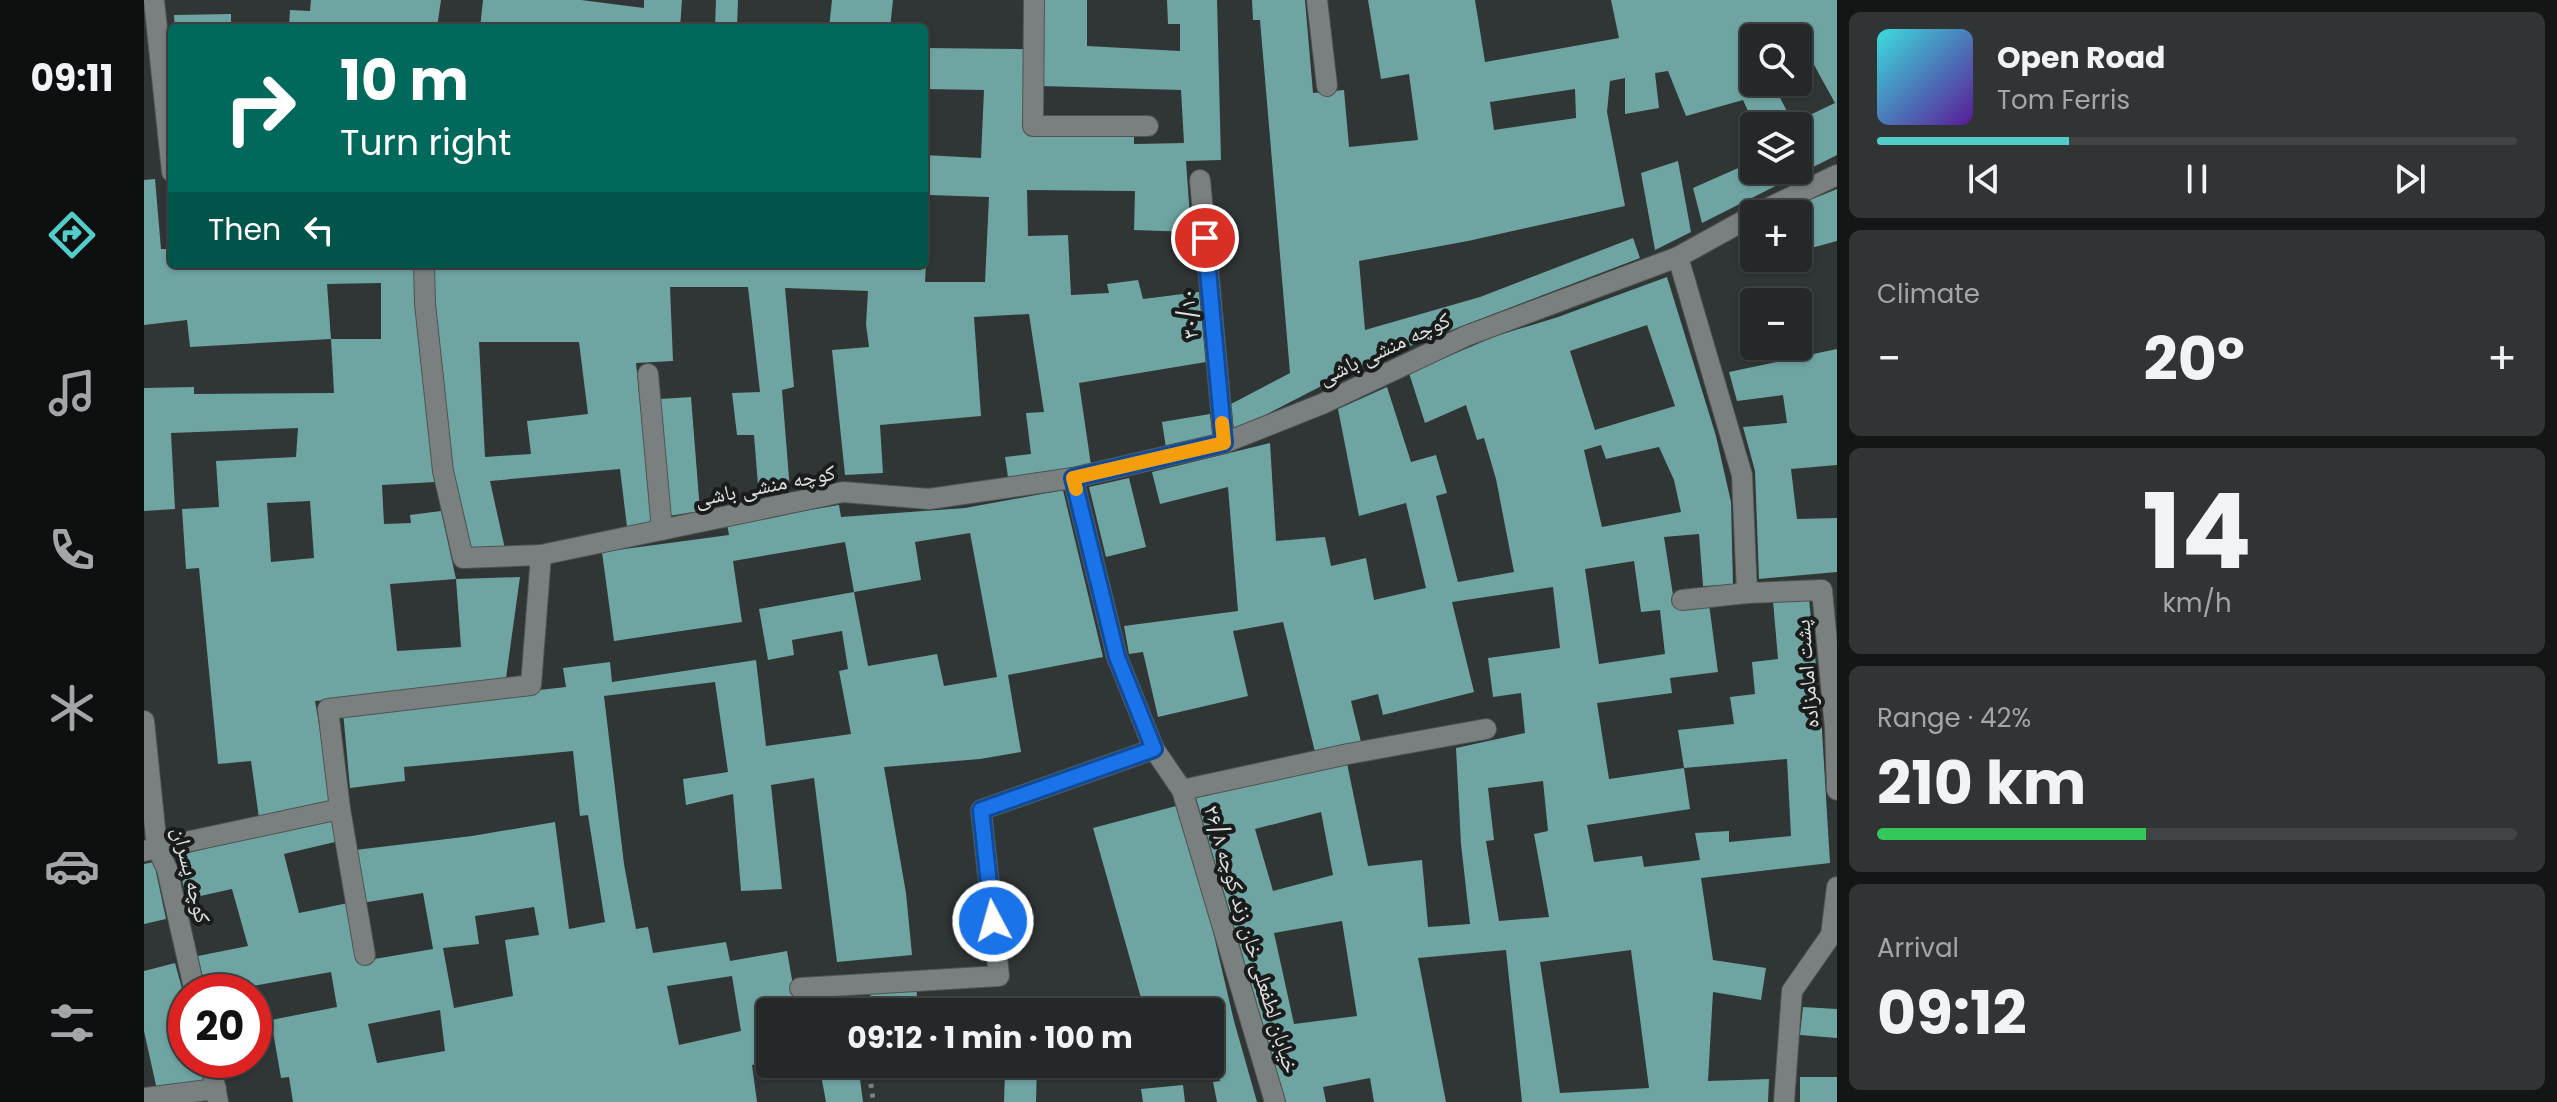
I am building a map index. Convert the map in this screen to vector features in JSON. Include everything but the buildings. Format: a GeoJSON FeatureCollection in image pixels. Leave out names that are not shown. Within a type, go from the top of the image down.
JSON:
{"type":"FeatureCollection","features":[{"type":"Feature","properties":{"kind":"lane"},"geometry":{"type":"LineString","coordinates":[[154,0],[168,134]]}},
{"type":"Feature","properties":{"kind":"lane"},"geometry":{"type":"LineString","coordinates":[[1034,0],[1033,126],[1148,126]]}},
{"type":"Feature","properties":{"kind":"lane"},"geometry":{"type":"LineString","coordinates":[[1317,0],[1327,86]]}},
{"type":"Feature","properties":{"kind":"lane","name":"کوچه منشی باشی"},"geometry":{"type":"LineString","coordinates":[[1786,200],[1837,175]]}},
{"type":"Feature","properties":{"kind":"lane","name":"۳۰/۱۰"},"geometry":{"type":"LineString","coordinates":[[1200,180],[1224,443]]}},
{"type":"Feature","properties":{"kind":"lane","name":"کوچه منشی باشی"},"geometry":{"type":"LineString","coordinates":[[424,268],[425,304],[443,471],[463,558],[541,555],[843,492],[929,499],[1073,478],[1224,443],[1322,404],[1466,336],[1678,257],[1740,223]]}},
{"type":"Feature","properties":{"kind":"lane"},"geometry":{"type":"LineString","coordinates":[[1678,257],[1742,475],[1747,593]]}},
{"type":"Feature","properties":{"kind":"lane"},"geometry":{"type":"LineString","coordinates":[[648,374],[662,530]]}},
{"type":"Feature","properties":{"kind":"lane","name":"خیابان لطفعلی خان زند کوچه ۲۶/۸"},"geometry":{"type":"LineString","coordinates":[[1073,478],[1117,657],[1154,749],[1182,790],[1275,1102]]}},
{"type":"Feature","properties":{"kind":"lane"},"geometry":{"type":"LineString","coordinates":[[365,955],[340,809],[328,709],[531,685],[541,555]]}},
{"type":"Feature","properties":{"kind":"lane","name":"پشت امامزاده"},"geometry":{"type":"LineString","coordinates":[[1682,600],[1830,589],[1837,790]]}},
{"type":"Feature","properties":{"kind":"lane","name":"کوچه پسران"},"geometry":{"type":"LineString","coordinates":[[144,721],[150,850],[167,869],[191,974]]}},
{"type":"Feature","properties":{"kind":"lane"},"geometry":{"type":"LineString","coordinates":[[1182,790],[1348,754],[1486,729]]}},
{"type":"Feature","properties":{"kind":"lane"},"geometry":{"type":"LineString","coordinates":[[800,988],[999,976],[981,810],[1154,749]]}},
{"type":"Feature","properties":{"kind":"lane"},"geometry":{"type":"LineString","coordinates":[[150,850],[340,809]]}},
{"type":"Feature","properties":{"kind":"lane"},"geometry":{"type":"LineString","coordinates":[[1784,1102],[1792,991],[1831,935],[1837,887]]}},
{"type":"Feature","properties":{"kind":"lane"},"geometry":{"type":"LineString","coordinates":[[144,1098],[217,1096]]}},
{"type":"Feature","properties":{"kind":"path"},"geometry":{"type":"LineString","coordinates":[[870,1078],[873,1099]]}},
{"type":"Feature","properties":{"kind":"slow traffic"},"geometry":{"type":"LineString","coordinates":[[1076,489],[1073,478],[1224,443],[1222,423]]}},
{"type":"Feature","properties":{"kind":"route"},"geometry":{"type":"LineString","coordinates":[[993,921],[981,810],[1154,749],[1117,657],[1073,478],[1224,443],[1205,238]]}}]}
